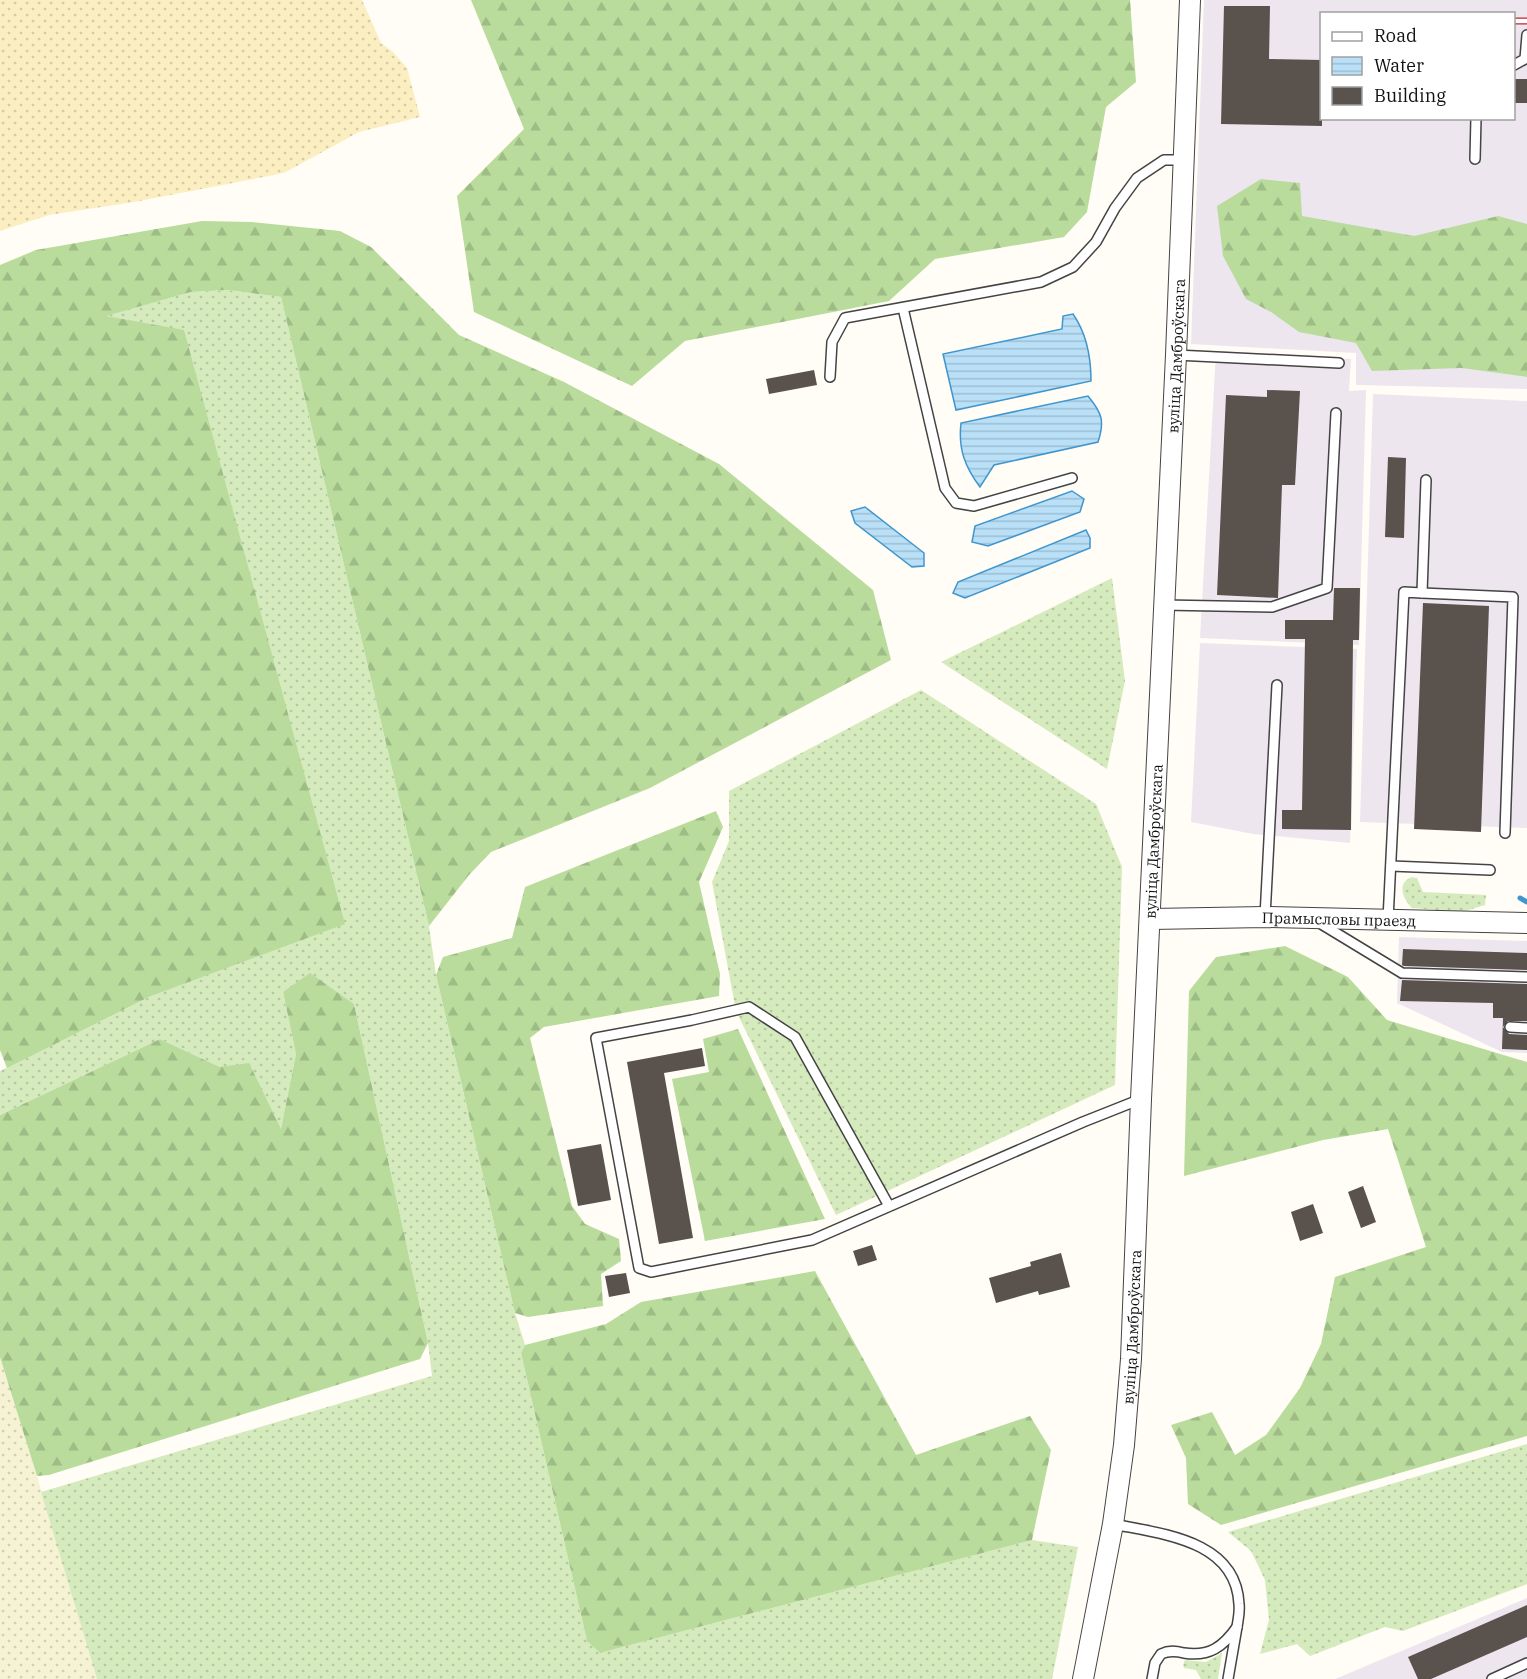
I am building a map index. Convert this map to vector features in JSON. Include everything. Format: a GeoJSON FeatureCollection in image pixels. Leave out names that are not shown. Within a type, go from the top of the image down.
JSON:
{"type":"FeatureCollection","features":[{"type":"Feature","properties":{"kind":"street","name":"вуліца Дамброўскага"},"geometry":{"type":"LineString","coordinates":[[1083,1679],[1113,1524],[1124,1445],[1131,1359],[1190,0]]}},
{"type":"Feature","properties":{"kind":"street","name":"Прамысловы праезд"},"geometry":{"type":"LineString","coordinates":[[1151,919],[1265,917],[1527,923]]}},
{"type":"Feature","properties":{"kind":"lane"},"geometry":{"type":"LineString","coordinates":[[1526,59],[1527,35]]}},
{"type":"Feature","properties":{"kind":"lane"},"geometry":{"type":"LineString","coordinates":[[1475,159],[1476,120]]}},
{"type":"Feature","properties":{"kind":"lane"},"geometry":{"type":"LineString","coordinates":[[830,377],[832,342],[845,318],[1041,282],[1073,267],[1096,242],[1115,208],[1137,178],[1164,160],[1184,160]]}},
{"type":"Feature","properties":{"kind":"lane"},"geometry":{"type":"LineString","coordinates":[[903,308],[945,488],[956,503],[974,506],[1072,477]]}},
{"type":"Feature","properties":{"kind":"lane"},"geometry":{"type":"LineString","coordinates":[[1176,355],[1339,363]]}},
{"type":"Feature","properties":{"kind":"lane"},"geometry":{"type":"LineString","coordinates":[[1163,605],[1272,607],[1327,588],[1336,413]]}},
{"type":"Feature","properties":{"kind":"lane"},"geometry":{"type":"LineString","coordinates":[[1422,593],[1426,480]]}},
{"type":"Feature","properties":{"kind":"lane"},"geometry":{"type":"LineString","coordinates":[[1388,920],[1404,592],[1513,597],[1505,833]]}},
{"type":"Feature","properties":{"kind":"lane"},"geometry":{"type":"LineString","coordinates":[[1265,917],[1277,685]]}},
{"type":"Feature","properties":{"kind":"lane"},"geometry":{"type":"LineString","coordinates":[[1390,866],[1490,870]]}},
{"type":"Feature","properties":{"kind":"lane"},"geometry":{"type":"LineString","coordinates":[[1311,918],[1402,973],[1527,977]]}},
{"type":"Feature","properties":{"kind":"lane"},"geometry":{"type":"LineString","coordinates":[[889,1206],[795,1037],[749,1007],[596,1038],[639,1268],[651,1272],[812,1240],[1083,1122],[1141,1100]]}},
{"type":"Feature","properties":{"kind":"lane"},"geometry":{"type":"LineString","coordinates":[[1510,1027],[1527,1028]]}},
{"type":"Feature","properties":{"kind":"lane"},"geometry":{"type":"LineString","coordinates":[[1113,1524],[1184,1540],[1202,1547],[1217,1557],[1227,1568],[1236,1588],[1240,1606],[1228,1679]]}},
{"type":"Feature","properties":{"kind":"lane"},"geometry":{"type":"LineString","coordinates":[[1152,1679],[1155,1663],[1161,1654],[1173,1651],[1207,1654],[1218,1649],[1228,1640],[1237,1627]]}},
{"type":"Feature","properties":{"kind":"lane"},"geometry":{"type":"LineString","coordinates":[[1492,1679],[1527,1663]]}},
{"type":"Feature","properties":{"kind":"shaded area"},"geometry":{"type":"Polygon","coordinates":[[[1204,0],[1527,0],[1527,389],[1356,385],[1356,353],[1191,344],[1204,0]]]}},
{"type":"Feature","properties":{"kind":"shaded area"},"geometry":{"type":"Polygon","coordinates":[[[1216,351],[1351,359],[1349,391],[1366,390],[1359,645],[1200,638],[1216,351]]]}},
{"type":"Feature","properties":{"kind":"shaded area"},"geometry":{"type":"Polygon","coordinates":[[[1373,394],[1527,401],[1527,828],[1360,822],[1373,394]]]}},
{"type":"Feature","properties":{"kind":"shaded area"},"geometry":{"type":"Polygon","coordinates":[[[1200,643],[1357,649],[1350,843],[1253,834],[1191,822],[1200,643]]]}},
{"type":"Feature","properties":{"kind":"shaded area"},"geometry":{"type":"Polygon","coordinates":[[[1399,937],[1527,941],[1527,1053],[1502,1052],[1397,1003],[1399,937]]]}},
{"type":"Feature","properties":{"kind":"shaded area"},"geometry":{"type":"Polygon","coordinates":[[[0,1357],[37,1476],[97,1679],[0,1679],[0,1357]]]}},
{"type":"Feature","properties":{"kind":"shaded area"},"geometry":{"type":"Polygon","coordinates":[[[1527,1598],[1527,1679],[1335,1679],[1527,1598]]]}},
{"type":"Feature","properties":{"kind":"green space"},"geometry":{"type":"Polygon","coordinates":[[[471,0],[1130,0],[1136,82],[1106,107],[1087,212],[1064,237],[935,259],[889,301],[685,341],[632,386],[474,312],[457,196],[524,129],[471,0]]]}},
{"type":"Feature","properties":{"kind":"green space"},"geometry":{"type":"Polygon","coordinates":[[[1261,179],[1300,183],[1302,216],[1414,236],[1498,216],[1527,224],[1527,377],[1462,368],[1372,371],[1356,343],[1299,332],[1271,312],[1246,299],[1223,256],[1217,206],[1261,179]]]}},
{"type":"Feature","properties":{"kind":"green space"},"geometry":{"type":"Polygon","coordinates":[[[202,221],[252,222],[340,231],[371,247],[459,335],[564,382],[719,464],[873,590],[891,660],[650,788],[491,852],[469,875],[429,926],[281,297],[228,290],[191,292],[106,316],[184,330],[345,924],[151,996],[7,1068],[0,1050],[0,265],[36,250],[202,221]]]}},
{"type":"Feature","properties":{"kind":"green space"},"geometry":{"type":"Polygon","coordinates":[[[228,290],[281,297],[429,926],[436,975],[515,1313],[525,1345],[521,1353],[587,1641],[600,1653],[1032,1540],[1078,1547],[1052,1679],[97,1679],[41,1492],[432,1376],[428,1343],[354,1004],[334,991],[283,992],[296,1054],[281,1130],[220,1067],[160,1039],[0,1115],[0,1071],[151,996],[104,316],[191,292],[228,290]]]}},
{"type":"Feature","properties":{"kind":"green space"},"geometry":{"type":"Polygon","coordinates":[[[1112,578],[1125,681],[1107,769],[941,662],[1112,578]]]}},
{"type":"Feature","properties":{"kind":"green space"},"geometry":{"type":"Polygon","coordinates":[[[921,690],[1096,804],[1122,867],[1115,1085],[836,1215],[736,1011],[712,882],[729,841],[729,791],[921,690]]]}},
{"type":"Feature","properties":{"kind":"green space"},"geometry":{"type":"Polygon","coordinates":[[[716,811],[723,827],[699,882],[720,974],[719,996],[544,1027],[530,1038],[572,1206],[585,1224],[619,1239],[621,1261],[601,1274],[603,1306],[528,1317],[515,1313],[436,975],[443,957],[512,938],[525,887],[716,811]]]}},
{"type":"Feature","properties":{"kind":"green space"},"geometry":{"type":"Polygon","coordinates":[[[1412,877],[1417,878],[1423,892],[1486,895],[1485,905],[1462,912],[1412,908],[1404,896],[1403,887],[1404,883],[1412,877]]]}},
{"type":"Feature","properties":{"kind":"green space"},"geometry":{"type":"Polygon","coordinates":[[[1285,946],[1348,977],[1387,1020],[1527,1062],[1527,1436],[1221,1525],[1188,1504],[1186,1458],[1171,1425],[1212,1412],[1235,1455],[1266,1435],[1300,1388],[1321,1344],[1335,1277],[1426,1247],[1388,1129],[1323,1140],[1184,1176],[1189,991],[1216,957],[1285,946]]]}},
{"type":"Feature","properties":{"kind":"green space"},"geometry":{"type":"Polygon","coordinates":[[[310,973],[354,1004],[428,1343],[420,1359],[49,1475],[37,1476],[0,1357],[0,1115],[160,1039],[220,1067],[249,1063],[281,1129],[296,1054],[283,992],[310,973]]]}},
{"type":"Feature","properties":{"kind":"green space"},"geometry":{"type":"Polygon","coordinates":[[[738,1029],[825,1219],[705,1241],[672,1079],[709,1072],[703,1039],[738,1029]]]}},
{"type":"Feature","properties":{"kind":"green space"},"geometry":{"type":"Polygon","coordinates":[[[815,1271],[916,1455],[1030,1416],[1051,1450],[1032,1540],[600,1653],[587,1641],[521,1353],[525,1345],[606,1324],[641,1302],[815,1271]]]}},
{"type":"Feature","properties":{"kind":"green space"},"geometry":{"type":"Polygon","coordinates":[[[1527,1444],[1527,1584],[1403,1631],[1385,1627],[1310,1656],[1297,1644],[1260,1654],[1269,1620],[1265,1580],[1251,1551],[1228,1532],[1527,1444]]]}},
{"type":"Feature","properties":{"kind":"green space"},"geometry":{"type":"Polygon","coordinates":[[[1222,1653],[1218,1679],[1201,1679],[1196,1670],[1184,1668],[1185,1660],[1206,1662],[1222,1653]]]}},
{"type":"Feature","properties":{"kind":"sand"},"geometry":{"type":"Polygon","coordinates":[[[0,0],[362,0],[381,43],[393,52],[407,68],[420,117],[359,132],[284,173],[134,202],[49,215],[0,231],[0,0]]]}},
{"type":"Feature","properties":{"kind":"water"},"geometry":{"type":"Polygon","coordinates":[[[1073,314],[1082,329],[1087,346],[1091,381],[956,410],[943,354],[1062,329],[1063,316],[1073,314]]]}},
{"type":"Feature","properties":{"kind":"water"},"geometry":{"type":"Polygon","coordinates":[[[1088,396],[1101,418],[1098,442],[994,465],[980,487],[964,457],[961,423],[1088,396]]]}},
{"type":"Feature","properties":{"kind":"water"},"geometry":{"type":"Polygon","coordinates":[[[1072,491],[1084,499],[1080,512],[988,546],[972,542],[975,526],[1072,491]]]}},
{"type":"Feature","properties":{"kind":"water"},"geometry":{"type":"Polygon","coordinates":[[[865,507],[924,553],[924,566],[912,567],[855,523],[851,511],[865,507]]]}},
{"type":"Feature","properties":{"kind":"water"},"geometry":{"type":"Polygon","coordinates":[[[1086,530],[1090,538],[1090,548],[965,598],[953,593],[958,582],[1086,530]]]}},
{"type":"Feature","properties":{"kind":"building"},"geometry":{"type":"Polygon","coordinates":[[[1224,6],[1270,6],[1269,59],[1320,60],[1320,120],[1322,120],[1322,126],[1221,124],[1224,6]]]}},
{"type":"Feature","properties":{"kind":"building"},"geometry":{"type":"Polygon","coordinates":[[[1515,79],[1527,79],[1527,103],[1515,103],[1515,79]]]}},
{"type":"Feature","properties":{"kind":"building"},"geometry":{"type":"Polygon","coordinates":[[[814,370],[817,385],[769,394],[766,379],[814,370]]]}},
{"type":"Feature","properties":{"kind":"building"},"geometry":{"type":"Polygon","coordinates":[[[1267,390],[1300,391],[1295,485],[1282,485],[1278,598],[1217,595],[1226,395],[1267,397],[1267,390]]]}},
{"type":"Feature","properties":{"kind":"building"},"geometry":{"type":"Polygon","coordinates":[[[1388,457],[1406,458],[1404,538],[1385,537],[1388,457]]]}},
{"type":"Feature","properties":{"kind":"building"},"geometry":{"type":"Polygon","coordinates":[[[1334,588],[1360,588],[1359,640],[1353,640],[1351,830],[1282,829],[1282,810],[1302,810],[1305,639],[1285,639],[1285,620],[1333,620],[1334,588]]]}},
{"type":"Feature","properties":{"kind":"building"},"geometry":{"type":"Polygon","coordinates":[[[1423,603],[1489,606],[1481,832],[1414,829],[1423,603]]]}},
{"type":"Feature","properties":{"kind":"building"},"geometry":{"type":"Polygon","coordinates":[[[1403,949],[1527,953],[1527,970],[1404,966],[1402,965],[1403,949]]]}},
{"type":"Feature","properties":{"kind":"building"},"geometry":{"type":"Polygon","coordinates":[[[1402,980],[1527,984],[1527,1021],[1508,1021],[1503,1027],[1509,1034],[1527,1035],[1527,1050],[1502,1049],[1503,1018],[1493,1018],[1493,1003],[1400,1001],[1402,980]]]}},
{"type":"Feature","properties":{"kind":"building"},"geometry":{"type":"Polygon","coordinates":[[[702,1048],[705,1066],[664,1073],[693,1238],[659,1244],[627,1062],[702,1048]]]}},
{"type":"Feature","properties":{"kind":"building"},"geometry":{"type":"Polygon","coordinates":[[[601,1144],[611,1200],[578,1206],[567,1150],[601,1144]]]}},
{"type":"Feature","properties":{"kind":"building"},"geometry":{"type":"Polygon","coordinates":[[[1363,1186],[1376,1222],[1361,1228],[1348,1192],[1363,1186]]]}},
{"type":"Feature","properties":{"kind":"building"},"geometry":{"type":"Polygon","coordinates":[[[1313,1204],[1323,1233],[1300,1241],[1291,1212],[1313,1204]]]}},
{"type":"Feature","properties":{"kind":"building"},"geometry":{"type":"Polygon","coordinates":[[[872,1245],[877,1260],[858,1266],[853,1251],[872,1245]]]}},
{"type":"Feature","properties":{"kind":"building"},"geometry":{"type":"Polygon","coordinates":[[[1061,1253],[1070,1287],[1039,1295],[1038,1291],[996,1303],[989,1278],[1031,1266],[1030,1262],[1061,1253]]]}},
{"type":"Feature","properties":{"kind":"building"},"geometry":{"type":"Polygon","coordinates":[[[626,1273],[630,1293],[609,1297],[605,1276],[626,1273]]]}},
{"type":"Feature","properties":{"kind":"building"},"geometry":{"type":"Polygon","coordinates":[[[1527,1605],[1527,1637],[1431,1679],[1418,1679],[1408,1657],[1527,1605]]]}},
{"type":"Feature","properties":{"kind":"waterway"},"geometry":{"type":"LineString","coordinates":[[1520,898],[1527,902]]}},
{"type":"Feature","properties":{"kind":"railway"},"geometry":{"type":"LineString","coordinates":[[1515,21],[1527,21]]}}]}
